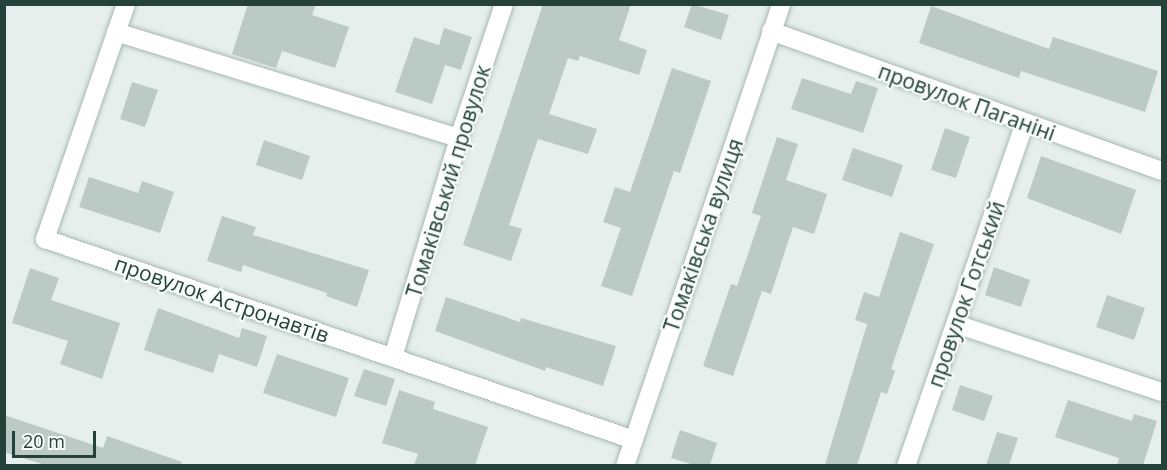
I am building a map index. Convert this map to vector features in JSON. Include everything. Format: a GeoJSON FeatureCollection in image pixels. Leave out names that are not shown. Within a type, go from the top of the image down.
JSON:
{"type":"FeatureCollection","features":[{"type":"Feature","properties":{"kind":"street","name":"провулок Астронавтів"},"geometry":{"type":"LineString","coordinates":[[126,4],[45,239],[634,440]]}},
{"type":"Feature","properties":{"kind":"street","name":"Томаківський провулок"},"geometry":{"type":"LineString","coordinates":[[393,357],[459,138],[504,4]]}},
{"type":"Feature","properties":{"kind":"street","name":"Томаківська вулиця"},"geometry":{"type":"LineString","coordinates":[[625,465],[781,4]]}},
{"type":"Feature","properties":{"kind":"street","name":"провулок Паганіні"},"geometry":{"type":"LineString","coordinates":[[771,31],[1162,171]]}},
{"type":"Feature","properties":{"kind":"street"},"geometry":{"type":"LineString","coordinates":[[116,32],[459,138]]}},
{"type":"Feature","properties":{"kind":"street","name":"провулок Готський"},"geometry":{"type":"LineString","coordinates":[[906,465],[1025,123]]}},
{"type":"Feature","properties":{"kind":"street"},"geometry":{"type":"LineString","coordinates":[[956,324],[1162,392]]}},
{"type":"Feature","properties":{"kind":"building"},"geometry":{"type":"Polygon","coordinates":[[[248,4],[316,4],[312,15],[349,27],[335,68],[282,51],[276,68],[232,54],[248,4]]]}},
{"type":"Feature","properties":{"kind":"building"},"geometry":{"type":"Polygon","coordinates":[[[543,4],[631,4],[619,40],[647,50],[639,75],[580,56],[578,61],[568,58],[549,114],[597,129],[588,154],[538,139],[509,225],[522,229],[511,261],[463,245],[543,4]]]}},
{"type":"Feature","properties":{"kind":"building"},"geometry":{"type":"Polygon","coordinates":[[[692,4],[729,15],[721,40],[684,27],[692,4]]]}},
{"type":"Feature","properties":{"kind":"building"},"geometry":{"type":"Polygon","coordinates":[[[931,6],[1049,49],[1053,37],[1158,71],[1145,112],[1021,71],[1019,78],[919,43],[931,6]]]}},
{"type":"Feature","properties":{"kind":"building"},"geometry":{"type":"Polygon","coordinates":[[[444,28],[472,37],[461,70],[445,65],[432,104],[395,92],[414,37],[439,45],[444,28]]]}},
{"type":"Feature","properties":{"kind":"building"},"geometry":{"type":"Polygon","coordinates":[[[672,68],[711,81],[680,173],[674,171],[632,296],[601,286],[621,228],[603,222],[615,187],[630,192],[672,68]]]}},
{"type":"Feature","properties":{"kind":"building"},"geometry":{"type":"Polygon","coordinates":[[[802,78],[851,94],[856,81],[878,88],[863,133],[791,109],[802,78]]]}},
{"type":"Feature","properties":{"kind":"building"},"geometry":{"type":"Polygon","coordinates":[[[132,82],[158,90],[145,127],[120,119],[132,82]]]}},
{"type":"Feature","properties":{"kind":"building"},"geometry":{"type":"Polygon","coordinates":[[[945,128],[970,137],[956,178],[931,170],[945,128]]]}},
{"type":"Feature","properties":{"kind":"building"},"geometry":{"type":"Polygon","coordinates":[[[777,137],[798,144],[786,180],[827,194],[814,234],[793,227],[771,294],[762,291],[733,376],[703,366],[731,284],[737,286],[761,216],[752,213],[777,137]]]}},
{"type":"Feature","properties":{"kind":"building"},"geometry":{"type":"Polygon","coordinates":[[[264,140],[310,156],[302,180],[256,165],[264,140]]]}},
{"type":"Feature","properties":{"kind":"building"},"geometry":{"type":"Polygon","coordinates":[[[853,148],[903,165],[892,197],[842,180],[853,148]]]}},
{"type":"Feature","properties":{"kind":"building"},"geometry":{"type":"Polygon","coordinates":[[[1041,156],[1136,190],[1121,234],[1027,198],[1041,156]]]}},
{"type":"Feature","properties":{"kind":"building"},"geometry":{"type":"Polygon","coordinates":[[[89,177],[138,193],[142,181],[174,192],[160,233],[79,207],[89,177]]]}},
{"type":"Feature","properties":{"kind":"building"},"geometry":{"type":"Polygon","coordinates":[[[222,216],[256,227],[253,235],[369,270],[357,307],[326,296],[327,293],[243,265],[241,272],[207,261],[222,216]]]}},
{"type":"Feature","properties":{"kind":"building"},"geometry":{"type":"Polygon","coordinates":[[[900,232],[934,244],[891,369],[895,371],[887,394],[881,392],[857,465],[825,465],[867,324],[855,320],[864,292],[879,297],[900,232]]]}},
{"type":"Feature","properties":{"kind":"building"},"geometry":{"type":"Polygon","coordinates":[[[994,267],[1030,280],[1021,307],[985,295],[994,267]]]}},
{"type":"Feature","properties":{"kind":"building"},"geometry":{"type":"Polygon","coordinates":[[[30,268],[59,278],[51,300],[120,323],[102,379],[60,364],[68,341],[12,323],[30,268]]]}},
{"type":"Feature","properties":{"kind":"building"},"geometry":{"type":"Polygon","coordinates":[[[1107,295],[1145,308],[1134,340],[1096,327],[1107,295]]]}},
{"type":"Feature","properties":{"kind":"building"},"geometry":{"type":"Polygon","coordinates":[[[446,297],[520,322],[521,318],[616,346],[603,386],[546,367],[545,371],[435,331],[446,297]]]}},
{"type":"Feature","properties":{"kind":"building"},"geometry":{"type":"Polygon","coordinates":[[[158,308],[239,338],[242,328],[267,336],[257,367],[219,354],[213,373],[144,350],[158,308]]]}},
{"type":"Feature","properties":{"kind":"building"},"geometry":{"type":"Polygon","coordinates":[[[277,354],[349,378],[336,417],[263,393],[277,354]]]}},
{"type":"Feature","properties":{"kind":"building"},"geometry":{"type":"Polygon","coordinates":[[[364,369],[395,379],[386,406],[354,396],[364,369]]]}},
{"type":"Feature","properties":{"kind":"building"},"geometry":{"type":"Polygon","coordinates":[[[960,385],[993,396],[984,421],[952,410],[960,385]]]}},
{"type":"Feature","properties":{"kind":"building"},"geometry":{"type":"Polygon","coordinates":[[[399,390],[435,402],[433,409],[488,427],[475,465],[414,465],[418,454],[382,443],[399,390]]]}},
{"type":"Feature","properties":{"kind":"building"},"geometry":{"type":"Polygon","coordinates":[[[1068,400],[1132,421],[1134,414],[1157,421],[1143,465],[1117,465],[1119,458],[1055,437],[1068,400]]]}},
{"type":"Feature","properties":{"kind":"building"},"geometry":{"type":"Polygon","coordinates":[[[4,415],[103,448],[107,436],[182,462],[181,465],[45,465],[4,452],[4,415]]]}},
{"type":"Feature","properties":{"kind":"building"},"geometry":{"type":"Polygon","coordinates":[[[680,430],[717,443],[710,465],[694,465],[671,458],[680,430]]]}},
{"type":"Feature","properties":{"kind":"building"},"geometry":{"type":"Polygon","coordinates":[[[997,432],[1018,438],[1009,465],[986,465],[997,432]]]}}]}
